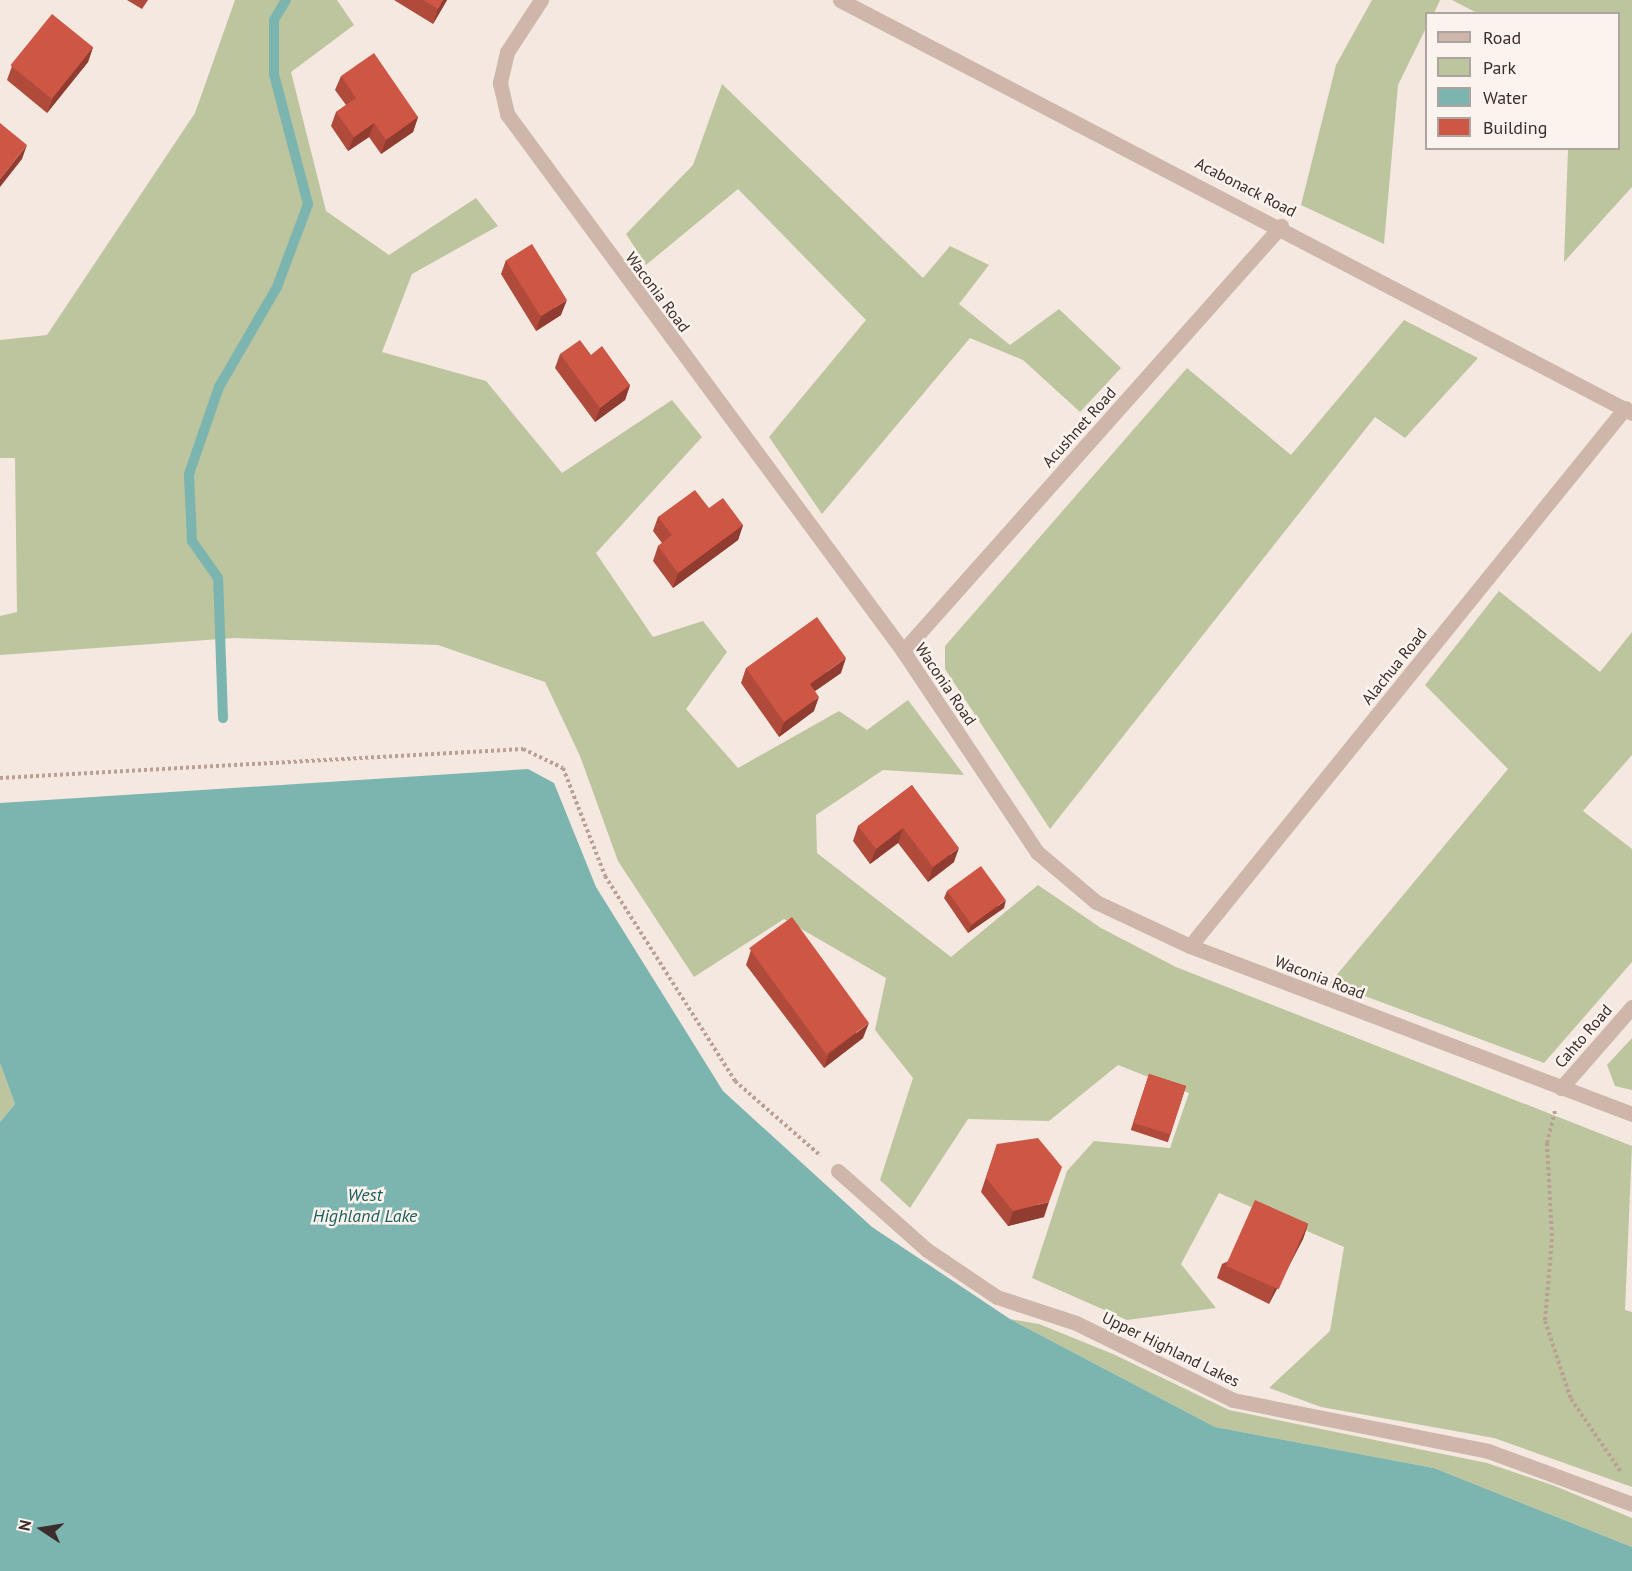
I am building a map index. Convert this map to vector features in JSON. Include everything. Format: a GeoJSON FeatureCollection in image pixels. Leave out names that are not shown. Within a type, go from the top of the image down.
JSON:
{"type":"FeatureCollection","features":[{"type":"Feature","properties":{"kind":"street","name":"Waconia Road"},"geometry":{"type":"LineString","coordinates":[[540,0],[507,52],[500,83],[507,114],[903,651],[1037,852],[1096,902],[1190,946],[1632,1114]]}},
{"type":"Feature","properties":{"kind":"street","name":"Acabonack Road"},"geometry":{"type":"LineString","coordinates":[[840,0],[1281,226],[1628,411]]}},
{"type":"Feature","properties":{"kind":"street","name":"Acushnet Road"},"geometry":{"type":"LineString","coordinates":[[903,651],[1281,226]]}},
{"type":"Feature","properties":{"kind":"street","name":"Alachua Road"},"geometry":{"type":"LineString","coordinates":[[1190,946],[1628,411]]}},
{"type":"Feature","properties":{"kind":"street","name":"Cahto Road"},"geometry":{"type":"LineString","coordinates":[[1561,1088],[1632,1007]]}},
{"type":"Feature","properties":{"kind":"street","name":"Upper Highland Lakes"},"geometry":{"type":"LineString","coordinates":[[838,1171],[927,1250],[997,1298],[1076,1323],[1233,1400],[1488,1451],[1632,1504]]}},
{"type":"Feature","properties":{"kind":"path"},"geometry":{"type":"LineString","coordinates":[[0,778],[253,761],[523,749],[563,768],[605,876],[735,1081],[838,1171]]}},
{"type":"Feature","properties":{"kind":"path"},"geometry":{"type":"LineString","coordinates":[[1561,1088],[1547,1143],[1552,1239],[1545,1321],[1571,1399],[1626,1481]]}},
{"type":"Feature","properties":{"kind":"green space"},"geometry":{"type":"Polygon","coordinates":[[[235,0],[337,0],[354,25],[291,72],[326,211],[389,255],[476,198],[498,226],[412,274],[382,352],[486,381],[562,473],[672,400],[702,437],[596,553],[653,637],[703,621],[727,652],[686,709],[738,768],[839,711],[867,730],[908,700],[964,775],[883,770],[816,815],[817,853],[951,957],[1038,885],[1101,928],[1176,967],[1632,1146],[1625,1310],[1632,1312],[1632,1487],[1494,1438],[1321,1407],[1269,1388],[1330,1331],[1344,1247],[1219,1193],[1181,1264],[1216,1308],[1127,1320],[1032,1278],[1067,1171],[1094,1141],[1170,1148],[1189,1093],[1118,1065],[1049,1121],[968,1119],[910,1208],[880,1180],[913,1078],[875,1030],[886,978],[784,919],[694,977],[618,861],[580,756],[545,682],[438,645],[234,638],[0,655],[0,616],[17,612],[15,458],[0,458],[0,340],[47,335],[195,113],[235,0]]]}},
{"type":"Feature","properties":{"kind":"green space"},"geometry":{"type":"Polygon","coordinates":[[[1372,0],[1440,0],[1434,12],[1425,12],[1425,30],[1398,85],[1384,244],[1301,205],[1336,65],[1372,0]]]}},
{"type":"Feature","properties":{"kind":"green space"},"geometry":{"type":"Polygon","coordinates":[[[1452,0],[1632,0],[1632,187],[1564,262],[1568,150],[1620,150],[1620,12],[1475,12],[1452,0]]]}},
{"type":"Feature","properties":{"kind":"green space"},"geometry":{"type":"Polygon","coordinates":[[[722,84],[923,278],[950,246],[989,265],[959,304],[1010,345],[1059,309],[1121,368],[1080,412],[1023,360],[970,338],[822,514],[769,437],[866,320],[738,189],[646,265],[626,234],[693,165],[722,84]]]}},
{"type":"Feature","properties":{"kind":"green space"},"geometry":{"type":"Polygon","coordinates":[[[1404,320],[1478,358],[1405,438],[1375,417],[1050,829],[945,669],[945,646],[1187,368],[1291,455],[1404,320]]]}},
{"type":"Feature","properties":{"kind":"green space"},"geometry":{"type":"Polygon","coordinates":[[[1499,591],[1600,672],[1632,632],[1632,755],[1583,811],[1632,849],[1632,962],[1544,1063],[1330,983],[1508,769],[1425,685],[1499,591]]]}},
{"type":"Feature","properties":{"kind":"green space"},"geometry":{"type":"Polygon","coordinates":[[[1632,1038],[1632,1090],[1615,1086],[1607,1065],[1632,1038]]]}},
{"type":"Feature","properties":{"kind":"green space"},"geometry":{"type":"Polygon","coordinates":[[[0,1063],[15,1104],[0,1122],[0,1063]]]}},
{"type":"Feature","properties":{"kind":"green space"},"geometry":{"type":"Polygon","coordinates":[[[1010,1319],[1039,1324],[1113,1354],[1229,1410],[1487,1463],[1555,1486],[1632,1518],[1632,1547],[1434,1468],[1215,1427],[1010,1319]]]}},
{"type":"Feature","properties":{"kind":"water","name":"West Highland Lake"},"geometry":{"type":"Polygon","coordinates":[[[528,769],[554,783],[596,887],[723,1091],[872,1227],[1010,1319],[1215,1427],[1434,1468],[1632,1547],[1632,1571],[0,1571],[0,1122],[15,1104],[0,1063],[0,803],[528,769]]]}},
{"type":"Feature","properties":{"kind":"building"},"geometry":{"type":"Polygon","coordinates":[[[423,0],[443,0],[438,9],[423,0]]]}},
{"type":"Feature","properties":{"kind":"building"},"geometry":{"type":"Polygon","coordinates":[[[52,14],[93,47],[52,99],[10,65],[52,14]]]}},
{"type":"Feature","properties":{"kind":"building"},"geometry":{"type":"Polygon","coordinates":[[[374,53],[418,117],[386,140],[374,123],[354,137],[336,112],[356,98],[341,76],[374,53]]]}},
{"type":"Feature","properties":{"kind":"building"},"geometry":{"type":"Polygon","coordinates":[[[0,123],[27,145],[0,179],[0,123]]]}},
{"type":"Feature","properties":{"kind":"building"},"geometry":{"type":"Polygon","coordinates":[[[532,244],[567,300],[541,316],[506,260],[532,244]]]}},
{"type":"Feature","properties":{"kind":"building"},"geometry":{"type":"Polygon","coordinates":[[[580,340],[591,355],[602,346],[630,385],[600,408],[560,354],[580,340]]]}},
{"type":"Feature","properties":{"kind":"building"},"geometry":{"type":"Polygon","coordinates":[[[695,490],[709,508],[723,498],[743,525],[678,573],[658,546],[672,535],[658,517],[695,490]]]}},
{"type":"Feature","properties":{"kind":"building"},"geometry":{"type":"Polygon","coordinates":[[[817,617],[846,658],[810,684],[819,697],[784,722],[746,668],[817,617]]]}},
{"type":"Feature","properties":{"kind":"building"},"geometry":{"type":"Polygon","coordinates":[[[912,785],[959,848],[933,867],[903,828],[876,849],[858,826],[912,785]]]}},
{"type":"Feature","properties":{"kind":"building"},"geometry":{"type":"Polygon","coordinates":[[[981,866],[1006,900],[972,925],[947,891],[981,866]]]}},
{"type":"Feature","properties":{"kind":"building"},"geometry":{"type":"Polygon","coordinates":[[[792,917],[869,1023],[826,1054],[749,948],[792,917]]]}},
{"type":"Feature","properties":{"kind":"building"},"geometry":{"type":"Polygon","coordinates":[[[1149,1074],[1186,1086],[1170,1135],[1133,1123],[1149,1074]]]}},
{"type":"Feature","properties":{"kind":"building"},"geometry":{"type":"Polygon","coordinates":[[[1038,1138],[1062,1167],[1049,1202],[1013,1211],[986,1178],[997,1144],[1038,1138]]]}},
{"type":"Feature","properties":{"kind":"building"},"geometry":{"type":"Polygon","coordinates":[[[1255,1200],[1308,1224],[1279,1289],[1226,1266],[1255,1200]]]}},
{"type":"Feature","properties":{"kind":"waterway"},"geometry":{"type":"LineString","coordinates":[[223,718],[218,578],[192,541],[189,474],[219,387],[277,287],[308,204],[274,74],[274,20],[286,0]]}}]}
